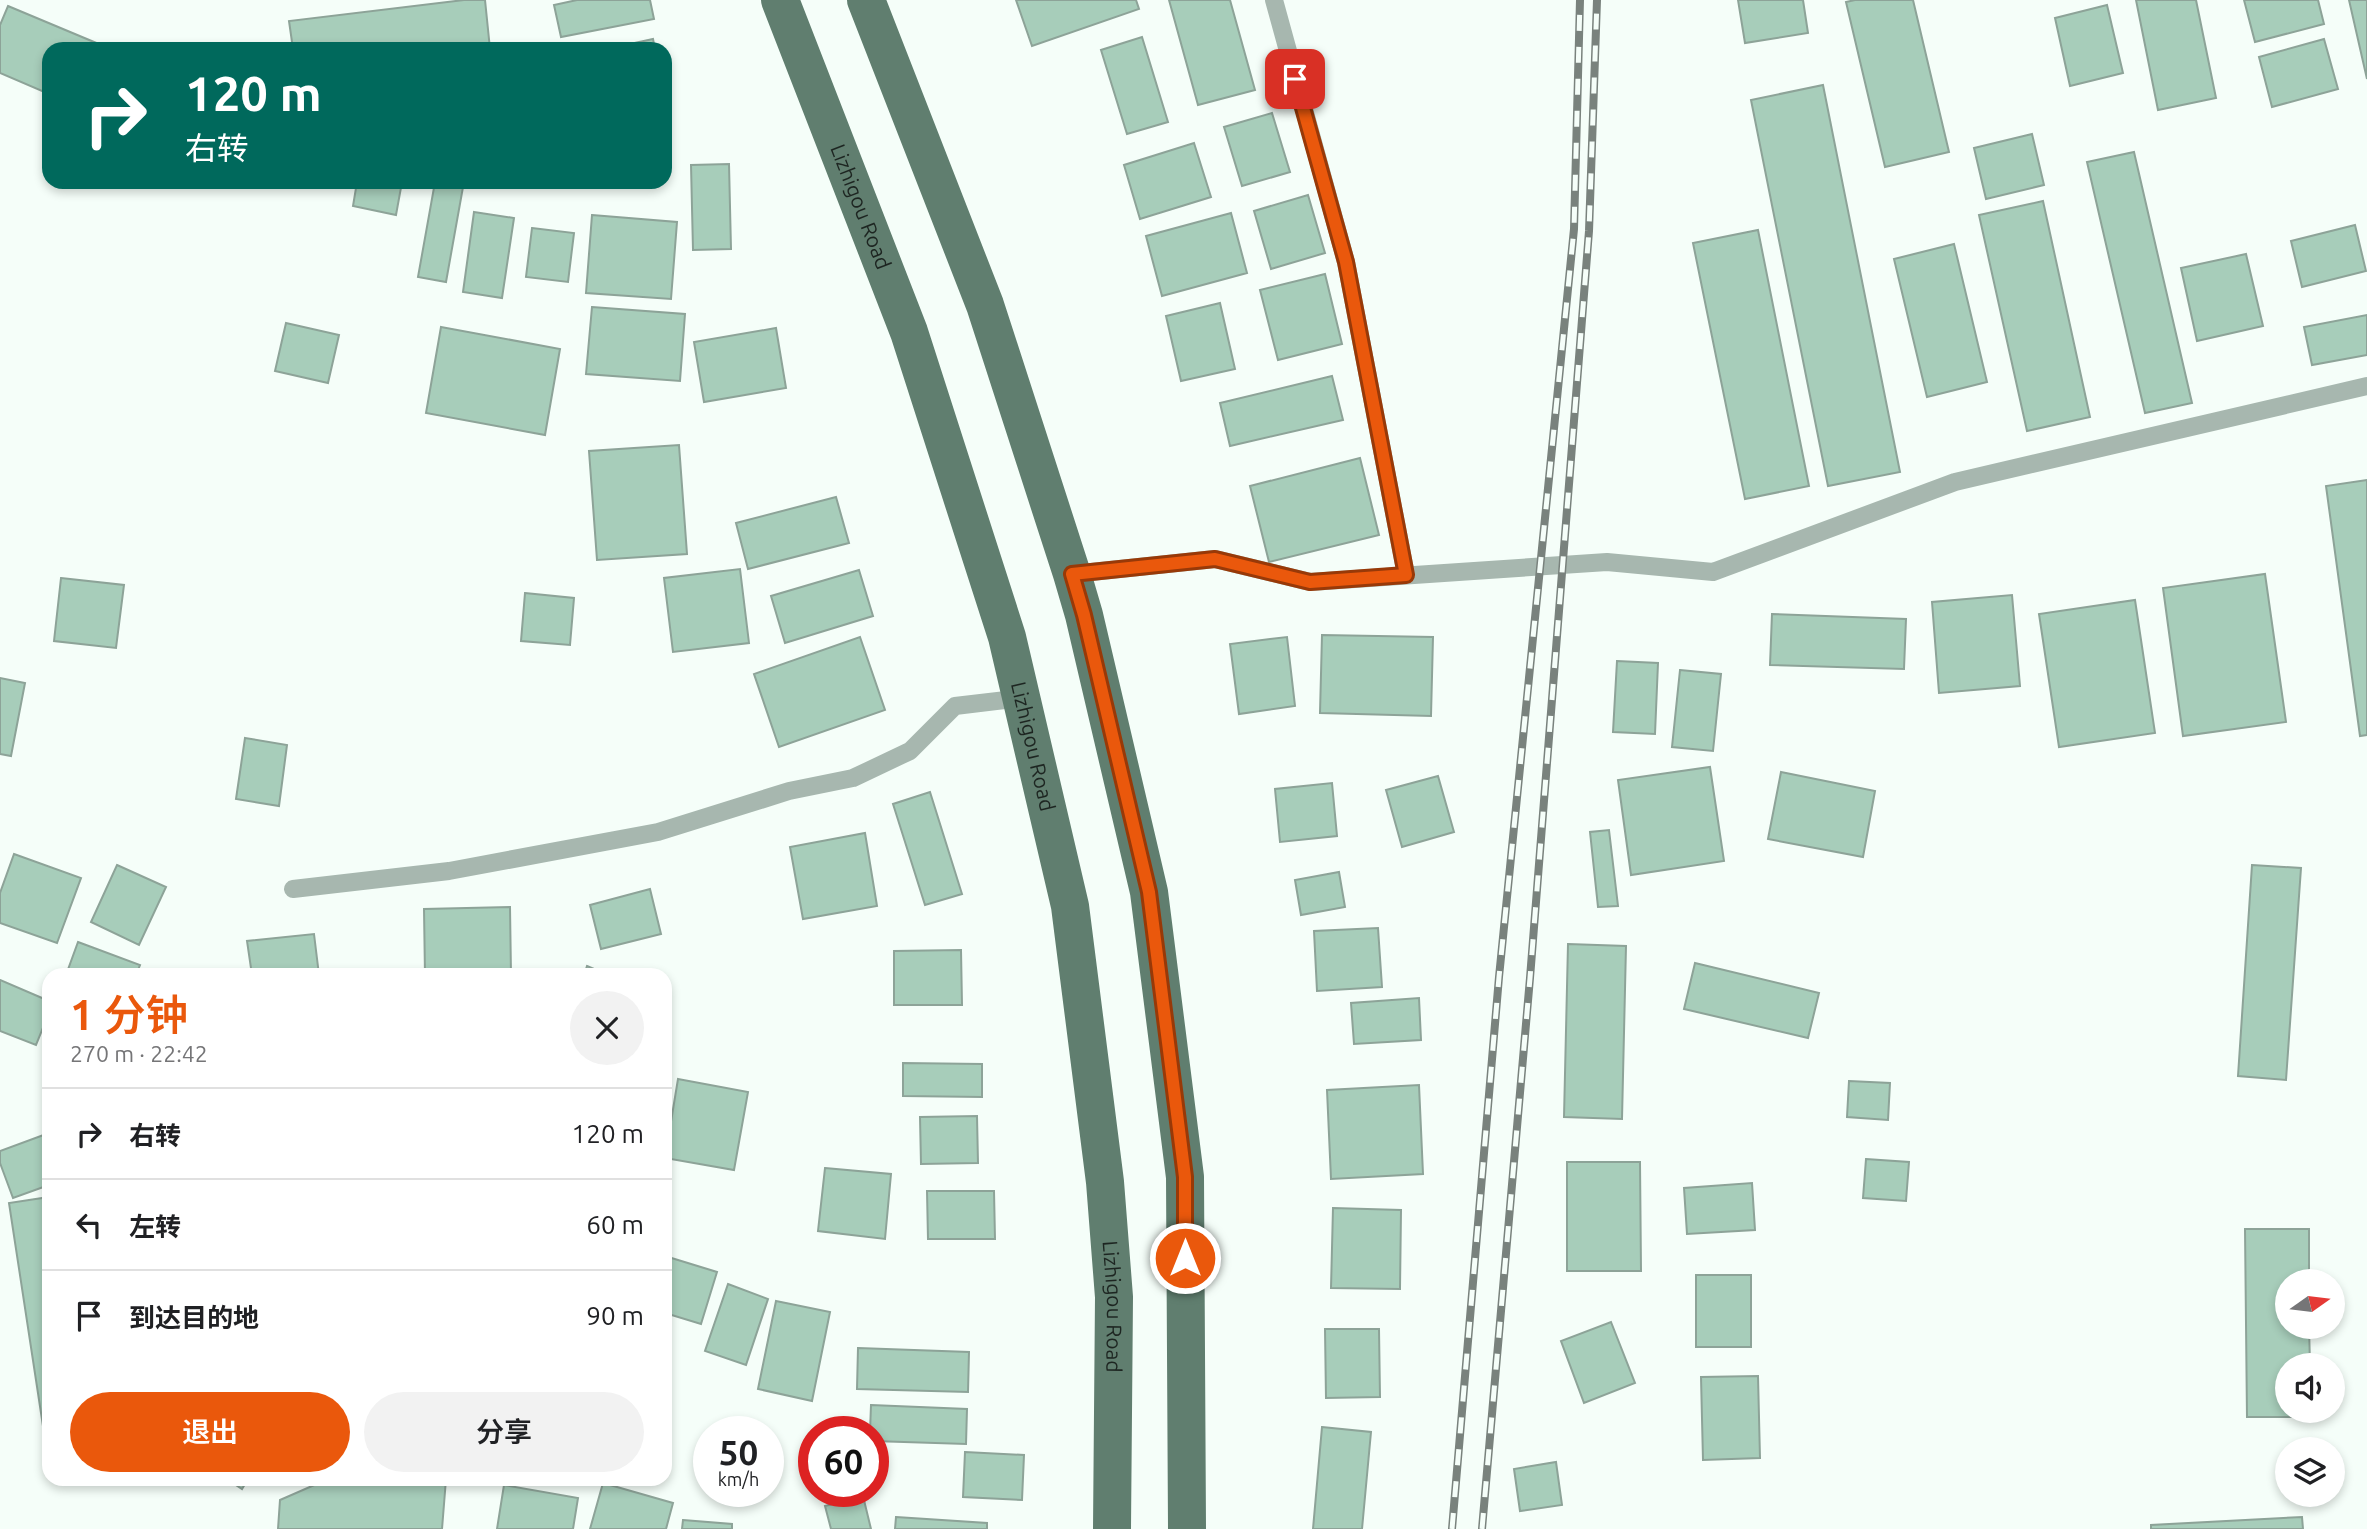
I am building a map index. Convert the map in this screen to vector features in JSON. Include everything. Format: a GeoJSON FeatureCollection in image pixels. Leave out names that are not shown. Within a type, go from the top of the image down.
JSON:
{"type":"FeatureCollection","features":[{"type":"Feature","properties":{"kind":"main road","name":"Lizhigou Road"},"geometry":{"type":"LineString","coordinates":[[780,0],[909,332],[1007,637],[1070,906],[1105,1182],[1114,1297],[1112,1529]]}},
{"type":"Feature","properties":{"kind":"main road"},"geometry":{"type":"LineString","coordinates":[[866,0],[985,305],[1072,574],[1149,892],[1185,1177],[1187,1529]]}},
{"type":"Feature","properties":{"kind":"lane"},"geometry":{"type":"LineString","coordinates":[[1274,0],[1346,262],[1406,575]]}},
{"type":"Feature","properties":{"kind":"lane"},"geometry":{"type":"LineString","coordinates":[[1072,574],[1215,559],[1310,582],[1607,562],[1713,572],[1955,482],[2367,386]]}},
{"type":"Feature","properties":{"kind":"lane"},"geometry":{"type":"LineString","coordinates":[[293,889],[449,871],[658,832],[789,791],[853,778],[910,751],[956,706],[1022,698]]}},
{"type":"Feature","properties":{"kind":"building"},"geometry":{"type":"Polygon","coordinates":[[[464,0],[485,0],[489,42],[292,42],[289,21],[464,0]]]}},
{"type":"Feature","properties":{"kind":"building"},"geometry":{"type":"Polygon","coordinates":[[[577,0],[650,0],[654,19],[561,37],[554,5],[577,0]]]}},
{"type":"Feature","properties":{"kind":"building"},"geometry":{"type":"Polygon","coordinates":[[[1016,0],[1136,0],[1139,9],[1032,46],[1016,0]]]}},
{"type":"Feature","properties":{"kind":"building"},"geometry":{"type":"Polygon","coordinates":[[[1169,0],[1230,0],[1255,90],[1198,105],[1169,0]]]}},
{"type":"Feature","properties":{"kind":"building"},"geometry":{"type":"Polygon","coordinates":[[[1738,0],[1803,0],[1808,33],[1745,43],[1738,0]]]}},
{"type":"Feature","properties":{"kind":"building"},"geometry":{"type":"Polygon","coordinates":[[[1913,0],[1949,152],[1885,167],[1846,2],[1913,0]]]}},
{"type":"Feature","properties":{"kind":"building"},"geometry":{"type":"Polygon","coordinates":[[[2136,0],[2196,0],[2216,98],[2158,110],[2136,0]]]}},
{"type":"Feature","properties":{"kind":"building"},"geometry":{"type":"Polygon","coordinates":[[[2244,0],[2318,0],[2324,24],[2255,42],[2244,0]]]}},
{"type":"Feature","properties":{"kind":"building"},"geometry":{"type":"Polygon","coordinates":[[[2349,0],[2367,0],[2367,79],[2349,0]]]}},
{"type":"Feature","properties":{"kind":"building"},"geometry":{"type":"Polygon","coordinates":[[[2107,5],[2123,73],[2070,86],[2055,18],[2107,5]]]}},
{"type":"Feature","properties":{"kind":"building"},"geometry":{"type":"Polygon","coordinates":[[[8,6],[94,42],[42,42],[42,91],[0,73],[0,25],[8,6]]]}},
{"type":"Feature","properties":{"kind":"building"},"geometry":{"type":"Polygon","coordinates":[[[1142,37],[1168,122],[1127,134],[1101,50],[1142,37]]]}},
{"type":"Feature","properties":{"kind":"building"},"geometry":{"type":"Polygon","coordinates":[[[2324,39],[2338,89],[2272,107],[2259,57],[2324,39]]]}},
{"type":"Feature","properties":{"kind":"building"},"geometry":{"type":"Polygon","coordinates":[[[1823,85],[1900,472],[1828,486],[1751,100],[1823,85]]]}},
{"type":"Feature","properties":{"kind":"building"},"geometry":{"type":"Polygon","coordinates":[[[1272,113],[1290,172],[1242,186],[1224,127],[1272,113]]]}},
{"type":"Feature","properties":{"kind":"building"},"geometry":{"type":"Polygon","coordinates":[[[2032,134],[2044,185],[1986,199],[1974,148],[2032,134]]]}},
{"type":"Feature","properties":{"kind":"building"},"geometry":{"type":"Polygon","coordinates":[[[1194,143],[1211,197],[1140,219],[1124,165],[1194,143]]]}},
{"type":"Feature","properties":{"kind":"building"},"geometry":{"type":"Polygon","coordinates":[[[2134,152],[2192,403],[2145,413],[2087,162],[2134,152]]]}},
{"type":"Feature","properties":{"kind":"building"},"geometry":{"type":"Polygon","coordinates":[[[729,164],[731,249],[693,250],[691,165],[729,164]]]}},
{"type":"Feature","properties":{"kind":"building"},"geometry":{"type":"Polygon","coordinates":[[[356,189],[401,189],[396,215],[353,206],[356,189]]]}},
{"type":"Feature","properties":{"kind":"building"},"geometry":{"type":"Polygon","coordinates":[[[434,189],[463,189],[446,282],[418,277],[434,189]]]}},
{"type":"Feature","properties":{"kind":"building"},"geometry":{"type":"Polygon","coordinates":[[[1308,195],[1325,253],[1271,269],[1254,211],[1308,195]]]}},
{"type":"Feature","properties":{"kind":"building"},"geometry":{"type":"Polygon","coordinates":[[[2043,201],[2090,417],[2027,431],[1979,215],[2043,201]]]}},
{"type":"Feature","properties":{"kind":"building"},"geometry":{"type":"Polygon","coordinates":[[[474,212],[514,218],[502,298],[463,292],[474,212]]]}},
{"type":"Feature","properties":{"kind":"building"},"geometry":{"type":"Polygon","coordinates":[[[1231,213],[1247,273],[1162,296],[1146,236],[1231,213]]]}},
{"type":"Feature","properties":{"kind":"building"},"geometry":{"type":"Polygon","coordinates":[[[592,215],[677,222],[671,299],[586,293],[592,215]]]}},
{"type":"Feature","properties":{"kind":"building"},"geometry":{"type":"Polygon","coordinates":[[[2355,225],[2366,271],[2302,287],[2291,241],[2355,225]]]}},
{"type":"Feature","properties":{"kind":"building"},"geometry":{"type":"Polygon","coordinates":[[[532,228],[574,233],[568,282],[526,277],[532,228]]]}},
{"type":"Feature","properties":{"kind":"building"},"geometry":{"type":"Polygon","coordinates":[[[1758,230],[1809,486],[1745,499],[1693,243],[1758,230]]]}},
{"type":"Feature","properties":{"kind":"building"},"geometry":{"type":"Polygon","coordinates":[[[1954,244],[1987,382],[1927,397],[1894,259],[1954,244]]]}},
{"type":"Feature","properties":{"kind":"building"},"geometry":{"type":"Polygon","coordinates":[[[2246,254],[2263,326],[2197,341],[2181,268],[2246,254]]]}},
{"type":"Feature","properties":{"kind":"building"},"geometry":{"type":"Polygon","coordinates":[[[1325,274],[1342,344],[1278,360],[1260,290],[1325,274]]]}},
{"type":"Feature","properties":{"kind":"building"},"geometry":{"type":"Polygon","coordinates":[[[1220,303],[1235,369],[1181,381],[1166,316],[1220,303]]]}},
{"type":"Feature","properties":{"kind":"building"},"geometry":{"type":"Polygon","coordinates":[[[592,307],[685,314],[680,381],[586,374],[592,307]]]}},
{"type":"Feature","properties":{"kind":"building"},"geometry":{"type":"Polygon","coordinates":[[[2367,315],[2367,355],[2312,365],[2304,327],[2367,315]]]}},
{"type":"Feature","properties":{"kind":"building"},"geometry":{"type":"Polygon","coordinates":[[[286,323],[339,335],[328,383],[275,371],[286,323]]]}},
{"type":"Feature","properties":{"kind":"building"},"geometry":{"type":"Polygon","coordinates":[[[441,327],[560,349],[545,435],[426,413],[441,327]]]}},
{"type":"Feature","properties":{"kind":"building"},"geometry":{"type":"Polygon","coordinates":[[[776,328],[786,388],[704,402],[694,342],[776,328]]]}},
{"type":"Feature","properties":{"kind":"building"},"geometry":{"type":"Polygon","coordinates":[[[1332,376],[1343,420],[1230,446],[1220,403],[1332,376]]]}},
{"type":"Feature","properties":{"kind":"building"},"geometry":{"type":"Polygon","coordinates":[[[679,445],[687,554],[597,560],[589,451],[679,445]]]}},
{"type":"Feature","properties":{"kind":"building"},"geometry":{"type":"Polygon","coordinates":[[[1360,458],[1379,535],[1269,562],[1250,486],[1360,458]]]}},
{"type":"Feature","properties":{"kind":"building"},"geometry":{"type":"Polygon","coordinates":[[[2367,480],[2367,735],[2360,736],[2326,486],[2367,480]]]}},
{"type":"Feature","properties":{"kind":"building"},"geometry":{"type":"Polygon","coordinates":[[[836,497],[849,543],[748,569],[736,523],[836,497]]]}},
{"type":"Feature","properties":{"kind":"building"},"geometry":{"type":"Polygon","coordinates":[[[740,569],[749,643],[673,652],[664,578],[740,569]]]}},
{"type":"Feature","properties":{"kind":"building"},"geometry":{"type":"Polygon","coordinates":[[[859,570],[873,616],[785,643],[771,596],[859,570]]]}},
{"type":"Feature","properties":{"kind":"building"},"geometry":{"type":"Polygon","coordinates":[[[2265,574],[2286,722],[2183,736],[2163,588],[2265,574]]]}},
{"type":"Feature","properties":{"kind":"building"},"geometry":{"type":"Polygon","coordinates":[[[61,578],[124,585],[116,648],[54,641],[61,578]]]}},
{"type":"Feature","properties":{"kind":"building"},"geometry":{"type":"Polygon","coordinates":[[[525,593],[574,598],[570,645],[521,641],[525,593]]]}},
{"type":"Feature","properties":{"kind":"building"},"geometry":{"type":"Polygon","coordinates":[[[2012,595],[2020,686],[1939,693],[1932,602],[2012,595]]]}},
{"type":"Feature","properties":{"kind":"building"},"geometry":{"type":"Polygon","coordinates":[[[2135,600],[2155,733],[2059,747],[2039,614],[2135,600]]]}},
{"type":"Feature","properties":{"kind":"building"},"geometry":{"type":"Polygon","coordinates":[[[1772,614],[1906,619],[1904,669],[1770,665],[1772,614]]]}},
{"type":"Feature","properties":{"kind":"building"},"geometry":{"type":"Polygon","coordinates":[[[1322,635],[1433,637],[1431,716],[1320,713],[1322,635]]]}},
{"type":"Feature","properties":{"kind":"building"},"geometry":{"type":"Polygon","coordinates":[[[860,637],[885,710],[779,747],[754,674],[860,637]]]}},
{"type":"Feature","properties":{"kind":"building"},"geometry":{"type":"Polygon","coordinates":[[[1287,637],[1295,706],[1239,714],[1230,644],[1287,637]]]}},
{"type":"Feature","properties":{"kind":"building"},"geometry":{"type":"Polygon","coordinates":[[[1617,661],[1658,663],[1655,734],[1613,732],[1617,661]]]}},
{"type":"Feature","properties":{"kind":"building"},"geometry":{"type":"Polygon","coordinates":[[[1680,670],[1721,674],[1713,751],[1672,747],[1680,670]]]}},
{"type":"Feature","properties":{"kind":"building"},"geometry":{"type":"Polygon","coordinates":[[[0,678],[25,683],[11,756],[0,754],[0,678]]]}},
{"type":"Feature","properties":{"kind":"building"},"geometry":{"type":"Polygon","coordinates":[[[245,738],[287,745],[279,806],[236,799],[245,738]]]}},
{"type":"Feature","properties":{"kind":"building"},"geometry":{"type":"Polygon","coordinates":[[[1710,767],[1724,861],[1631,875],[1618,780],[1710,767]]]}},
{"type":"Feature","properties":{"kind":"building"},"geometry":{"type":"Polygon","coordinates":[[[1781,772],[1875,791],[1863,857],[1768,839],[1781,772]]]}},
{"type":"Feature","properties":{"kind":"building"},"geometry":{"type":"Polygon","coordinates":[[[1438,776],[1454,832],[1402,847],[1386,790],[1438,776]]]}},
{"type":"Feature","properties":{"kind":"building"},"geometry":{"type":"Polygon","coordinates":[[[1332,783],[1337,836],[1280,842],[1275,789],[1332,783]]]}},
{"type":"Feature","properties":{"kind":"building"},"geometry":{"type":"Polygon","coordinates":[[[930,792],[962,894],[925,905],[893,804],[930,792]]]}},
{"type":"Feature","properties":{"kind":"building"},"geometry":{"type":"Polygon","coordinates":[[[1609,830],[1618,906],[1598,907],[1590,832],[1609,830]]]}},
{"type":"Feature","properties":{"kind":"building"},"geometry":{"type":"Polygon","coordinates":[[[865,833],[877,906],[803,919],[790,847],[865,833]]]}},
{"type":"Feature","properties":{"kind":"building"},"geometry":{"type":"Polygon","coordinates":[[[14,854],[81,878],[57,943],[0,923],[0,893],[14,854]]]}},
{"type":"Feature","properties":{"kind":"building"},"geometry":{"type":"Polygon","coordinates":[[[117,865],[166,887],[139,945],[91,922],[117,865]]]}},
{"type":"Feature","properties":{"kind":"building"},"geometry":{"type":"Polygon","coordinates":[[[2252,865],[2301,868],[2286,1080],[2238,1076],[2252,865]]]}},
{"type":"Feature","properties":{"kind":"building"},"geometry":{"type":"Polygon","coordinates":[[[1339,872],[1345,907],[1301,915],[1295,880],[1339,872]]]}},
{"type":"Feature","properties":{"kind":"building"},"geometry":{"type":"Polygon","coordinates":[[[650,889],[661,934],[601,949],[590,905],[650,889]]]}},
{"type":"Feature","properties":{"kind":"building"},"geometry":{"type":"Polygon","coordinates":[[[510,907],[511,968],[425,968],[424,909],[510,907]]]}},
{"type":"Feature","properties":{"kind":"building"},"geometry":{"type":"Polygon","coordinates":[[[1378,928],[1382,987],[1317,991],[1314,931],[1378,928]]]}},
{"type":"Feature","properties":{"kind":"building"},"geometry":{"type":"Polygon","coordinates":[[[314,934],[318,968],[251,968],[247,941],[314,934]]]}},
{"type":"Feature","properties":{"kind":"building"},"geometry":{"type":"Polygon","coordinates":[[[78,942],[140,965],[139,968],[69,968],[78,942]]]}},
{"type":"Feature","properties":{"kind":"building"},"geometry":{"type":"Polygon","coordinates":[[[1568,944],[1626,946],[1622,1119],[1564,1117],[1568,944]]]}},
{"type":"Feature","properties":{"kind":"building"},"geometry":{"type":"Polygon","coordinates":[[[961,950],[962,1005],[894,1005],[894,951],[961,950]]]}},
{"type":"Feature","properties":{"kind":"building"},"geometry":{"type":"Polygon","coordinates":[[[1695,963],[1819,993],[1808,1038],[1684,1009],[1695,963]]]}},
{"type":"Feature","properties":{"kind":"building"},"geometry":{"type":"Polygon","coordinates":[[[0,980],[42,998],[42,1030],[36,1045],[0,1031],[0,980]]]}},
{"type":"Feature","properties":{"kind":"building"},"geometry":{"type":"Polygon","coordinates":[[[1419,998],[1421,1040],[1354,1044],[1351,1003],[1419,998]]]}},
{"type":"Feature","properties":{"kind":"building"},"geometry":{"type":"Polygon","coordinates":[[[903,1063],[982,1064],[982,1097],[903,1096],[903,1063]]]}},
{"type":"Feature","properties":{"kind":"building"},"geometry":{"type":"Polygon","coordinates":[[[678,1079],[748,1092],[734,1170],[672,1159],[672,1115],[678,1079]]]}},
{"type":"Feature","properties":{"kind":"building"},"geometry":{"type":"Polygon","coordinates":[[[1849,1081],[1890,1083],[1888,1120],[1847,1117],[1849,1081]]]}},
{"type":"Feature","properties":{"kind":"building"},"geometry":{"type":"Polygon","coordinates":[[[1419,1085],[1423,1174],[1331,1179],[1327,1090],[1419,1085]]]}},
{"type":"Feature","properties":{"kind":"building"},"geometry":{"type":"Polygon","coordinates":[[[977,1116],[978,1163],[921,1164],[920,1117],[977,1116]]]}},
{"type":"Feature","properties":{"kind":"building"},"geometry":{"type":"Polygon","coordinates":[[[42,1136],[42,1188],[13,1198],[0,1163],[0,1151],[42,1136]]]}},
{"type":"Feature","properties":{"kind":"building"},"geometry":{"type":"Polygon","coordinates":[[[1866,1159],[1909,1162],[1906,1201],[1863,1198],[1866,1159]]]}},
{"type":"Feature","properties":{"kind":"building"},"geometry":{"type":"Polygon","coordinates":[[[1567,1162],[1640,1162],[1641,1271],[1567,1271],[1567,1162]]]}},
{"type":"Feature","properties":{"kind":"building"},"geometry":{"type":"Polygon","coordinates":[[[825,1168],[891,1174],[885,1239],[818,1231],[825,1168]]]}},
{"type":"Feature","properties":{"kind":"building"},"geometry":{"type":"Polygon","coordinates":[[[1752,1183],[1755,1230],[1687,1234],[1684,1188],[1752,1183]]]}},
{"type":"Feature","properties":{"kind":"building"},"geometry":{"type":"Polygon","coordinates":[[[927,1191],[994,1191],[995,1239],[928,1239],[927,1191]]]}},
{"type":"Feature","properties":{"kind":"building"},"geometry":{"type":"Polygon","coordinates":[[[42,1198],[42,1419],[9,1203],[42,1198]]]}},
{"type":"Feature","properties":{"kind":"building"},"geometry":{"type":"Polygon","coordinates":[[[1333,1208],[1401,1210],[1400,1289],[1331,1288],[1333,1208]]]}},
{"type":"Feature","properties":{"kind":"building"},"geometry":{"type":"Polygon","coordinates":[[[2245,1229],[2309,1229],[2309,1269],[2275,1269],[2275,1339],[2309,1339],[2310,1353],[2275,1353],[2275,1417],[2247,1417],[2245,1229]]]}},
{"type":"Feature","properties":{"kind":"building"},"geometry":{"type":"Polygon","coordinates":[[[672,1258],[717,1272],[701,1324],[672,1315],[672,1258]]]}},
{"type":"Feature","properties":{"kind":"building"},"geometry":{"type":"Polygon","coordinates":[[[1696,1275],[1751,1275],[1751,1347],[1696,1347],[1696,1275]]]}},
{"type":"Feature","properties":{"kind":"building"},"geometry":{"type":"Polygon","coordinates":[[[728,1284],[768,1299],[746,1365],[705,1351],[728,1284]]]}},
{"type":"Feature","properties":{"kind":"building"},"geometry":{"type":"Polygon","coordinates":[[[776,1301],[830,1312],[812,1401],[758,1389],[776,1301]]]}},
{"type":"Feature","properties":{"kind":"building"},"geometry":{"type":"Polygon","coordinates":[[[1611,1322],[1635,1383],[1584,1403],[1561,1341],[1611,1322]]]}},
{"type":"Feature","properties":{"kind":"building"},"geometry":{"type":"Polygon","coordinates":[[[1325,1329],[1379,1329],[1380,1397],[1326,1398],[1325,1329]]]}},
{"type":"Feature","properties":{"kind":"building"},"geometry":{"type":"Polygon","coordinates":[[[858,1348],[969,1352],[968,1392],[857,1389],[858,1348]]]}},
{"type":"Feature","properties":{"kind":"building"},"geometry":{"type":"Polygon","coordinates":[[[1758,1376],[1760,1458],[1703,1460],[1701,1377],[1758,1376]]]}},
{"type":"Feature","properties":{"kind":"building"},"geometry":{"type":"Polygon","coordinates":[[[871,1405],[967,1409],[966,1444],[889,1442],[889,1416],[871,1416],[871,1405]]]}},
{"type":"Feature","properties":{"kind":"building"},"geometry":{"type":"Polygon","coordinates":[[[1322,1427],[1371,1432],[1362,1529],[1313,1529],[1322,1427]]]}},
{"type":"Feature","properties":{"kind":"building"},"geometry":{"type":"Polygon","coordinates":[[[965,1452],[1024,1455],[1022,1500],[963,1497],[965,1452]]]}},
{"type":"Feature","properties":{"kind":"building"},"geometry":{"type":"Polygon","coordinates":[[[1556,1462],[1562,1505],[1520,1511],[1514,1469],[1556,1462]]]}},
{"type":"Feature","properties":{"kind":"building"},"geometry":{"type":"Polygon","coordinates":[[[312,1486],[445,1486],[442,1529],[278,1529],[280,1500],[312,1486]]]}},
{"type":"Feature","properties":{"kind":"building"},"geometry":{"type":"Polygon","coordinates":[[[504,1486],[578,1498],[573,1529],[497,1529],[504,1486]]]}},
{"type":"Feature","properties":{"kind":"building"},"geometry":{"type":"Polygon","coordinates":[[[602,1486],[614,1486],[673,1503],[666,1529],[590,1529],[602,1486]]]}},
{"type":"Feature","properties":{"kind":"building"},"geometry":{"type":"Polygon","coordinates":[[[825,1507],[866,1507],[871,1529],[831,1529],[825,1507]]]}},
{"type":"Feature","properties":{"kind":"building"},"geometry":{"type":"Polygon","coordinates":[[[896,1517],[987,1523],[987,1529],[895,1529],[896,1517]]]}},
{"type":"Feature","properties":{"kind":"building"},"geometry":{"type":"Polygon","coordinates":[[[2302,1517],[2303,1529],[2151,1529],[2151,1525],[2302,1517]]]}},
{"type":"Feature","properties":{"kind":"building"},"geometry":{"type":"Polygon","coordinates":[[[683,1520],[732,1524],[732,1529],[682,1529],[683,1520]]]}},
{"type":"Feature","properties":{"kind":"railway"},"geometry":{"type":"LineString","coordinates":[[1452,1529],[1499,977],[1574,229],[1580,0]]}},
{"type":"Feature","properties":{"kind":"railway"},"geometry":{"type":"LineString","coordinates":[[1482,1529],[1530,978],[1589,231],[1597,0]]}},
{"type":"Feature","properties":{"kind":"route"},"geometry":{"type":"LineString","coordinates":[[1185,1258],[1185,1177],[1149,892],[1072,574],[1215,559],[1310,582],[1406,575],[1346,262],[1295,79]]}}]}
